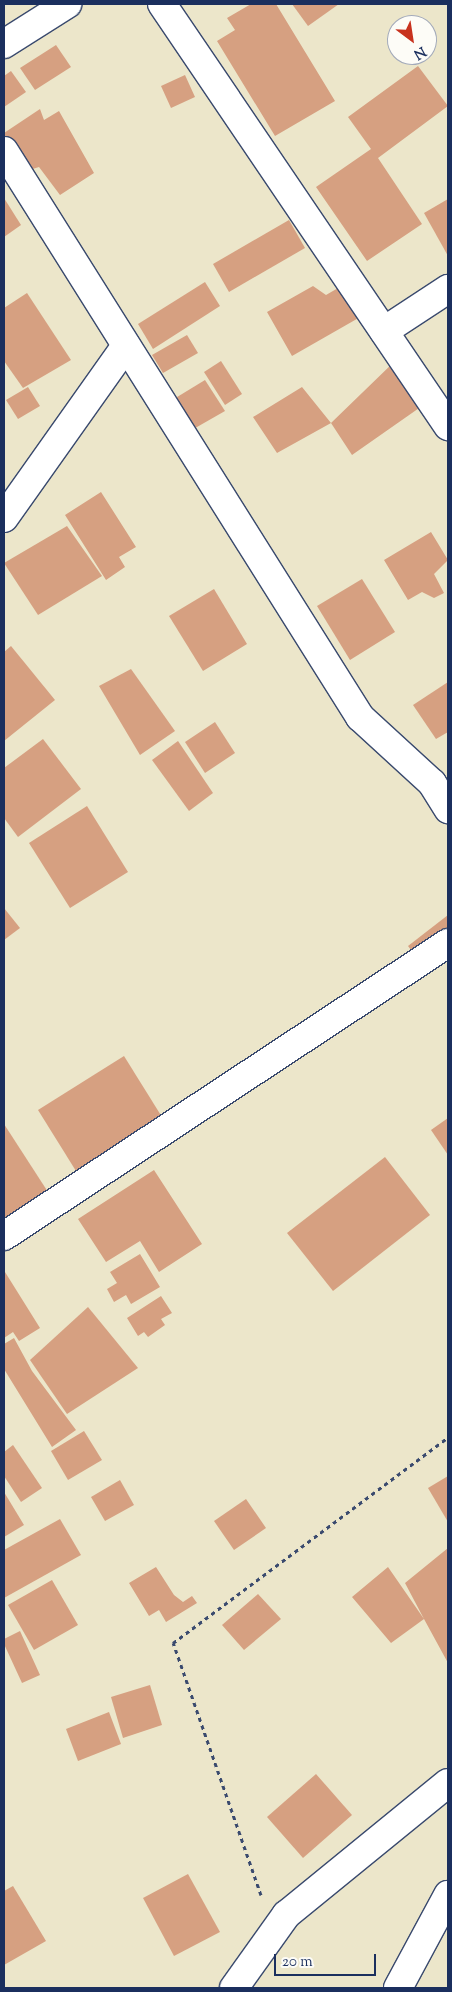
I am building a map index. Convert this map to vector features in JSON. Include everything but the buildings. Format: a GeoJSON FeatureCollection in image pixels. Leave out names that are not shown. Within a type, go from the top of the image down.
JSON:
{"type":"FeatureCollection","features":[{"type":"Feature","properties":{"kind":"street"},"geometry":{"type":"LineString","coordinates":[[4,44],[67,4]]}},
{"type":"Feature","properties":{"kind":"street"},"geometry":{"type":"LineString","coordinates":[[162,4],[448,426]]}},
{"type":"Feature","properties":{"kind":"street"},"geometry":{"type":"LineString","coordinates":[[4,151],[360,717],[432,783],[448,809]]}},
{"type":"Feature","properties":{"kind":"street"},"geometry":{"type":"LineString","coordinates":[[384,331],[448,289]]}},
{"type":"Feature","properties":{"kind":"street"},"geometry":{"type":"LineString","coordinates":[[4,518],[126,346]]}},
{"type":"Feature","properties":{"kind":"street"},"geometry":{"type":"LineString","coordinates":[[4,1236],[448,943]]}},
{"type":"Feature","properties":{"kind":"street"},"geometry":{"type":"LineString","coordinates":[[234,1988],[286,1916],[448,1783]]}},
{"type":"Feature","properties":{"kind":"street"},"geometry":{"type":"LineString","coordinates":[[398,1988],[448,1895]]}},
{"type":"Feature","properties":{"kind":"path"},"geometry":{"type":"LineString","coordinates":[[274,1934],[172,1643],[448,1437]]}}]}
